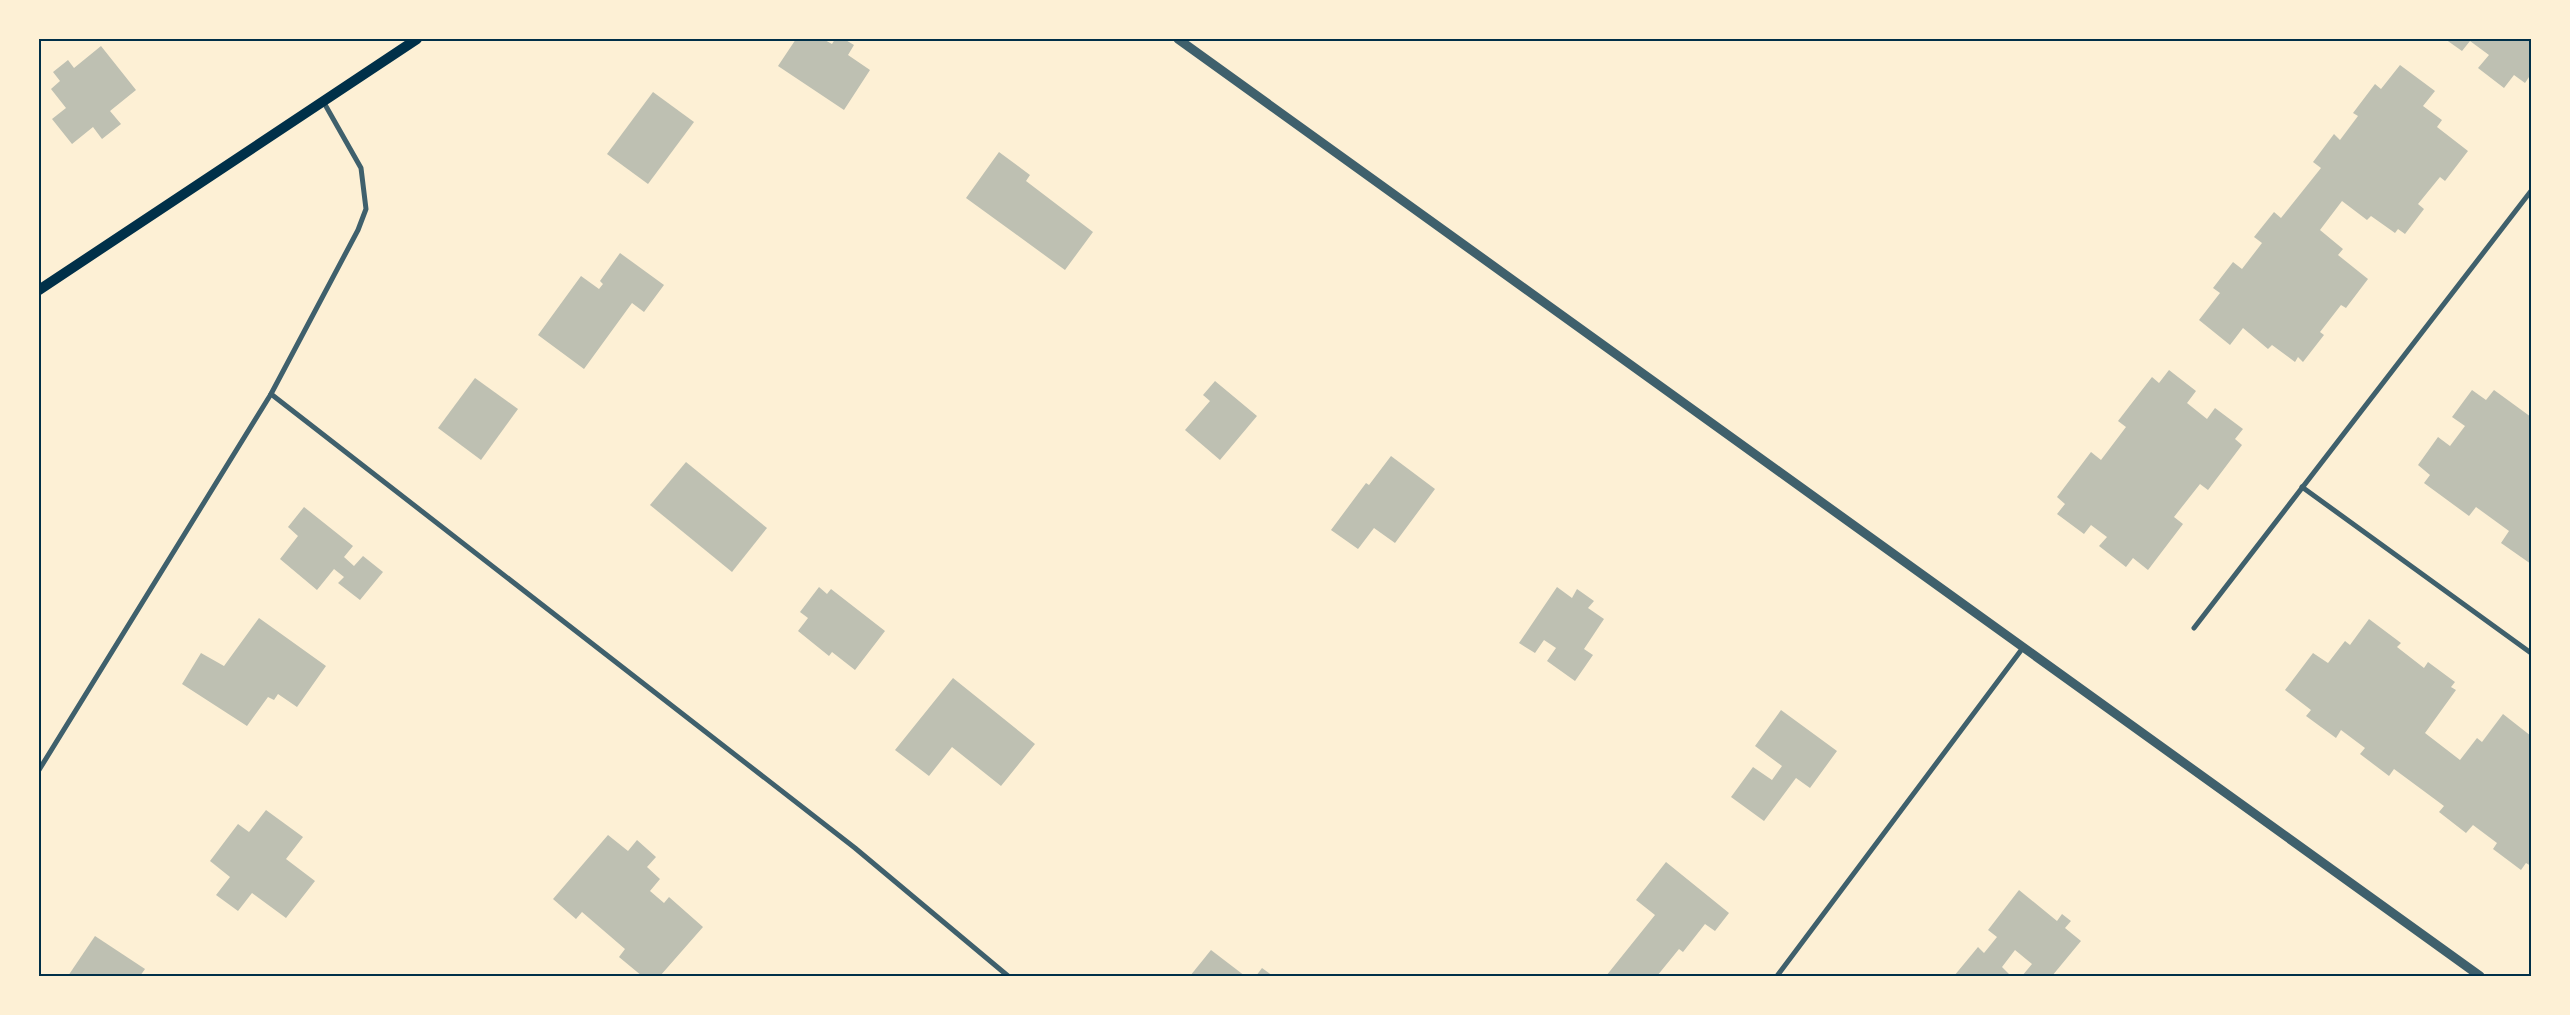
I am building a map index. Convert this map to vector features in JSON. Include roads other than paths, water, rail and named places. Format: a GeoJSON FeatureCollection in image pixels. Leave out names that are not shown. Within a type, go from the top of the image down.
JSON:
{"type":"FeatureCollection","features":[{"type":"Feature","properties":{"kind":"main road"},"geometry":{"type":"LineString","coordinates":[[39,290],[417,39]]}},
{"type":"Feature","properties":{"kind":"street"},"geometry":{"type":"LineString","coordinates":[[1178,39],[2022,649],[2480,976]]}},
{"type":"Feature","properties":{"kind":"street"},"geometry":{"type":"LineString","coordinates":[[39,770],[272,394],[358,230],[366,209],[361,168],[323,101]]}},
{"type":"Feature","properties":{"kind":"street"},"geometry":{"type":"LineString","coordinates":[[2194,628],[2531,191]]}},
{"type":"Feature","properties":{"kind":"street"},"geometry":{"type":"LineString","coordinates":[[272,394],[854,848],[1008,976]]}},
{"type":"Feature","properties":{"kind":"street"},"geometry":{"type":"LineString","coordinates":[[2302,487],[2531,654]]}},
{"type":"Feature","properties":{"kind":"street"},"geometry":{"type":"LineString","coordinates":[[1777,976],[2022,649]]}}]}
